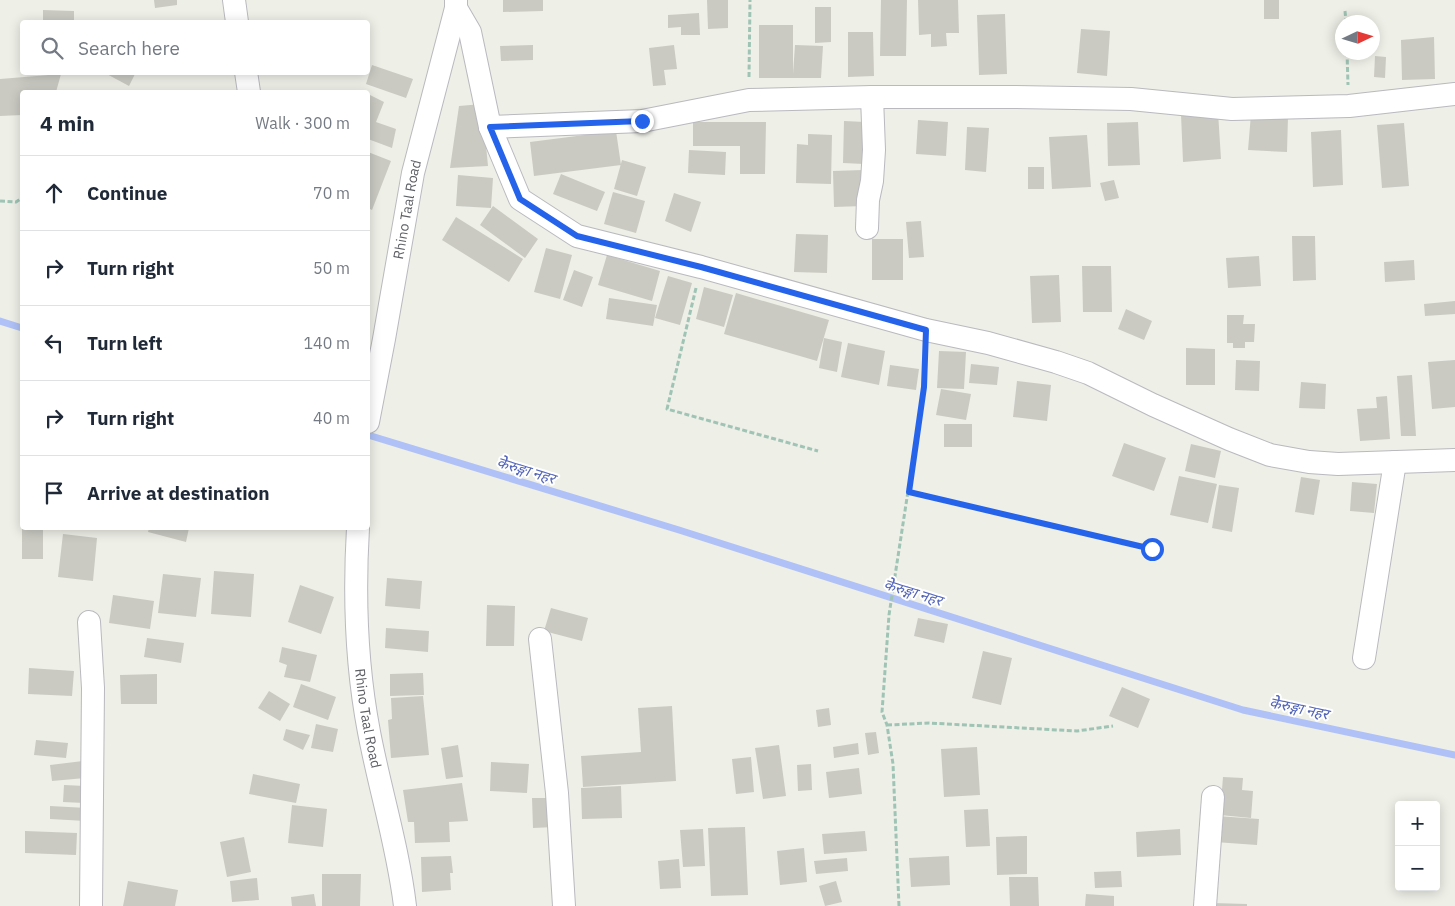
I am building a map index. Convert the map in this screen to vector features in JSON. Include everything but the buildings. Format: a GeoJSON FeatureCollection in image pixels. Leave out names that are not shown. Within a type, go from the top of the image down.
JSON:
{"type":"FeatureCollection","features":[{"type":"Feature","properties":{"kind":"street"},"geometry":{"type":"LineString","coordinates":[[234,0],[238,20]]}},
{"type":"Feature","properties":{"kind":"street"},"geometry":{"type":"LineString","coordinates":[[456,4],[470,32],[490,127],[520,199],[577,236],[701,267],[926,330],[988,343],[1056,362],[1080,370],[1228,439],[1270,455],[1309,462],[1338,464],[1455,460]]}},
{"type":"Feature","properties":{"kind":"street","name":"Rhino Taal Road"},"geometry":{"type":"LineString","coordinates":[[370,411],[413,173],[456,4]]}},
{"type":"Feature","properties":{"kind":"street"},"geometry":{"type":"LineString","coordinates":[[246,75],[249,90]]}},
{"type":"Feature","properties":{"kind":"street"},"geometry":{"type":"LineString","coordinates":[[490,127],[642,121],[749,100],[872,97],[1130,99],[1232,109],[1349,106],[1455,94]]}},
{"type":"Feature","properties":{"kind":"street"},"geometry":{"type":"LineString","coordinates":[[867,228],[868,200],[873,165],[872,97]]}},
{"type":"Feature","properties":{"kind":"street"},"geometry":{"type":"LineString","coordinates":[[1364,658],[1395,462]]}},
{"type":"Feature","properties":{"kind":"street","name":"Rhino Taal Road"},"geometry":{"type":"LineString","coordinates":[[358,530],[355,572],[359,661],[369,731],[402,875],[405,906]]}},
{"type":"Feature","properties":{"kind":"street"},"geometry":{"type":"LineString","coordinates":[[89,622],[93,688],[91,906]]}},
{"type":"Feature","properties":{"kind":"street"},"geometry":{"type":"LineString","coordinates":[[540,640],[557,793],[564,906]]}},
{"type":"Feature","properties":{"kind":"street"},"geometry":{"type":"LineString","coordinates":[[1205,906],[1213,797]]}},
{"type":"Feature","properties":{"kind":"path"},"geometry":{"type":"LineString","coordinates":[[749,100],[750,0]]}},
{"type":"Feature","properties":{"kind":"path"},"geometry":{"type":"LineString","coordinates":[[1345,11],[1345,15]]}},
{"type":"Feature","properties":{"kind":"path"},"geometry":{"type":"LineString","coordinates":[[1347,60],[1349,106]]}},
{"type":"Feature","properties":{"kind":"path"},"geometry":{"type":"LineString","coordinates":[[0,201],[16,202],[20,199]]}},
{"type":"Feature","properties":{"kind":"path"},"geometry":{"type":"LineString","coordinates":[[701,267],[667,409],[818,451]]}},
{"type":"Feature","properties":{"kind":"path"},"geometry":{"type":"LineString","coordinates":[[899,906],[893,764],[887,725],[882,712],[889,615],[924,387],[926,330]]}},
{"type":"Feature","properties":{"kind":"path"},"geometry":{"type":"LineString","coordinates":[[909,492],[1152,549]]}},
{"type":"Feature","properties":{"kind":"path"},"geometry":{"type":"LineString","coordinates":[[887,725],[929,723],[1077,731],[1113,726]]}},
{"type":"Feature","properties":{"kind":"waterway","name":"केेरुङ्गा नहर"},"geometry":{"type":"LineString","coordinates":[[0,321],[20,327]]}},
{"type":"Feature","properties":{"kind":"waterway","name":"केेरुङ्गा नहर"},"geometry":{"type":"LineString","coordinates":[[370,436],[679,530],[1243,710],[1455,755]]}},
{"type":"Feature","properties":{"kind":"route"},"geometry":{"type":"LineString","coordinates":[[642,121],[490,127],[520,199],[577,236],[701,267],[926,330],[924,387],[909,492],[1152,549]]}}]}
